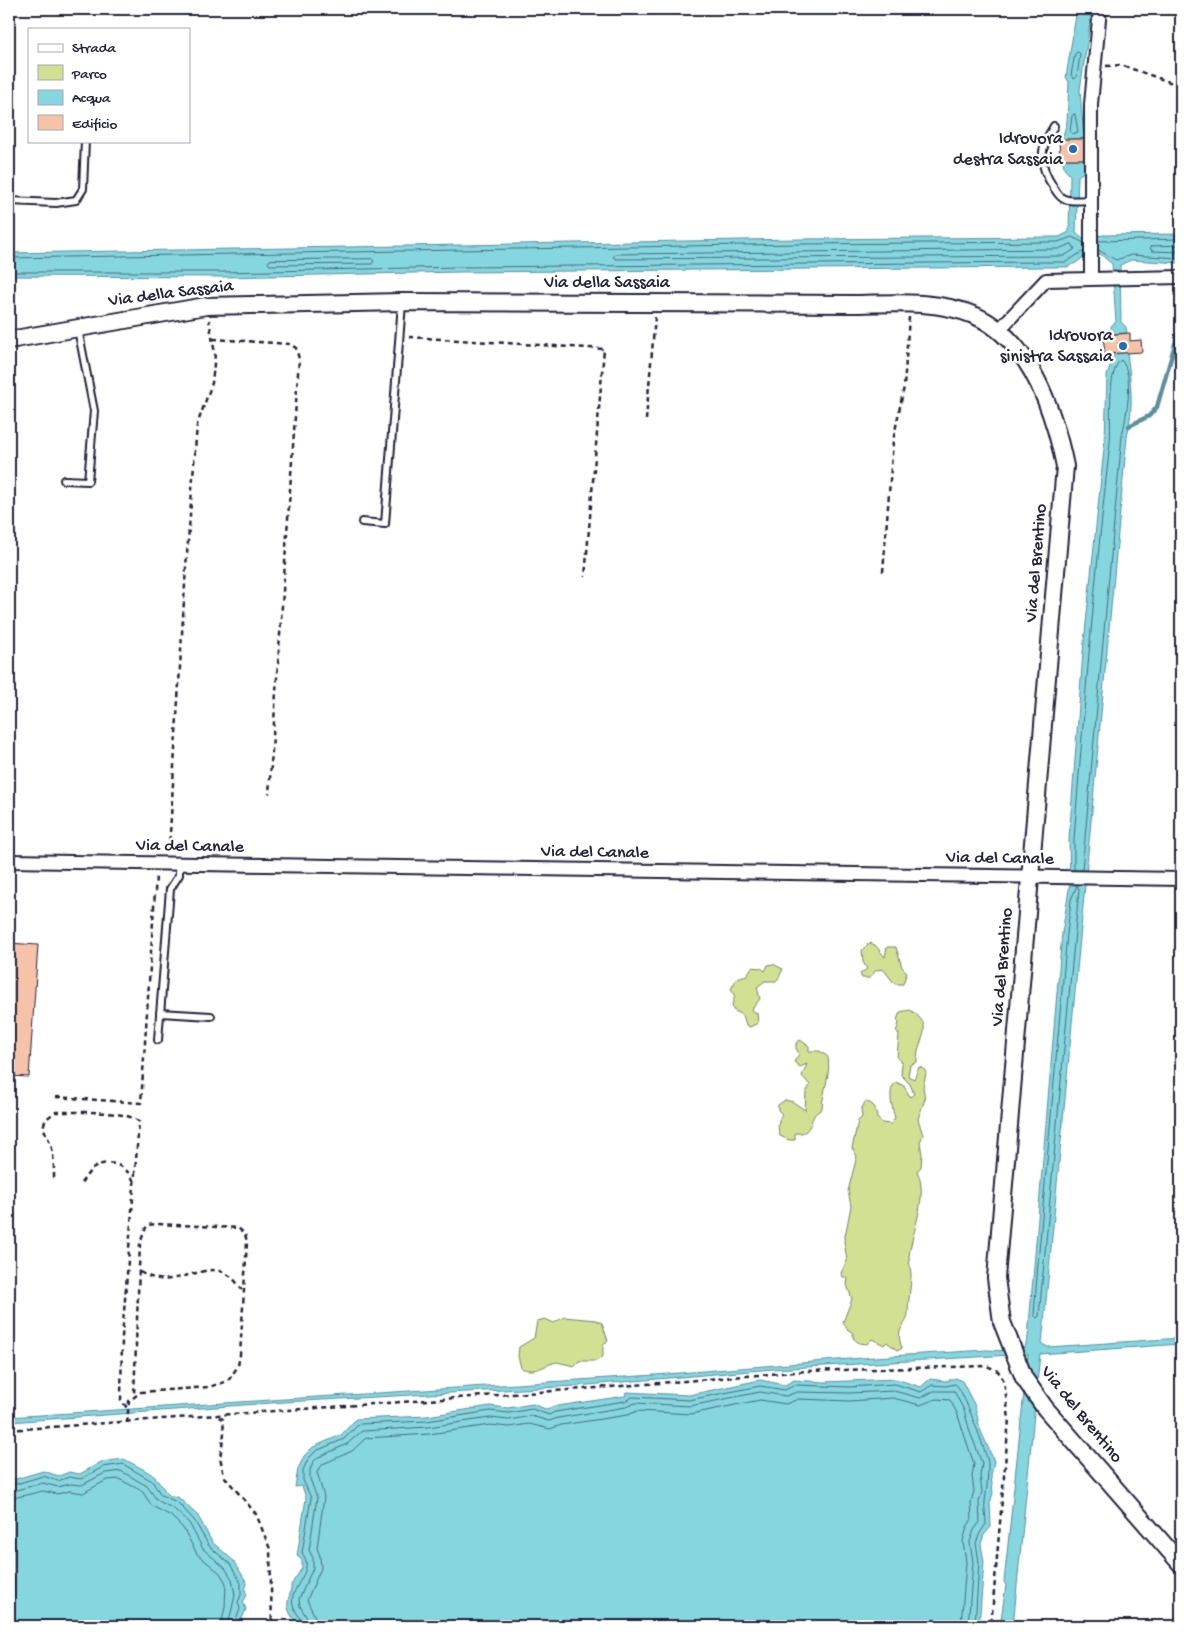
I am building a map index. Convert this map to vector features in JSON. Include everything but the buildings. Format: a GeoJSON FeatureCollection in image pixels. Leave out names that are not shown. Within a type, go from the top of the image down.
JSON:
{"type":"FeatureCollection","features":[{"type":"Feature","properties":{"kind":"street"},"geometry":{"type":"LineString","coordinates":[[1091,278],[1092,223],[1086,200],[1091,104],[1100,9]]}},
{"type":"Feature","properties":{"kind":"street"},"geometry":{"type":"LineString","coordinates":[[998,331],[1046,280],[1181,277]]}},
{"type":"Feature","properties":{"kind":"street","name":"Via della Sassaia"},"geometry":{"type":"LineString","coordinates":[[9,340],[77,326],[206,306],[402,302],[855,304],[908,302],[951,309],[977,316],[998,331]]}},
{"type":"Feature","properties":{"kind":"street","name":"Via del Brentino"},"geometry":{"type":"LineString","coordinates":[[998,331],[1018,351],[1037,379],[1057,428],[1065,466],[996,1278],[1002,1322],[1024,1378],[1045,1408],[1181,1564]]}},
{"type":"Feature","properties":{"kind":"street","name":"Via del Canale"},"geometry":{"type":"LineString","coordinates":[[9,861],[1181,879]]}},
{"type":"Feature","properties":{"kind":"lane"},"geometry":{"type":"LineString","coordinates":[[1054,126],[1044,141],[1041,158],[1048,179],[1060,196],[1066,200],[1086,200]]}},
{"type":"Feature","properties":{"kind":"lane"},"geometry":{"type":"LineString","coordinates":[[9,201],[56,203],[76,200],[83,189],[85,142]]}},
{"type":"Feature","properties":{"kind":"lane"},"geometry":{"type":"LineString","coordinates":[[362,522],[385,524],[402,302]]}},
{"type":"Feature","properties":{"kind":"lane"},"geometry":{"type":"LineString","coordinates":[[64,480],[88,481],[94,410],[77,326]]}},
{"type":"Feature","properties":{"kind":"lane"},"geometry":{"type":"LineString","coordinates":[[158,1040],[170,889],[179,875],[168,864]]}},
{"type":"Feature","properties":{"kind":"lane"},"geometry":{"type":"LineString","coordinates":[[160,1013],[211,1016]]}},
{"type":"Feature","properties":{"kind":"path"},"geometry":{"type":"LineString","coordinates":[[1094,68],[1121,65],[1181,86]]}},
{"type":"Feature","properties":{"kind":"path"},"geometry":{"type":"LineString","coordinates":[[883,572],[894,441],[904,387],[908,338],[908,302]]}},
{"type":"Feature","properties":{"kind":"path"},"geometry":{"type":"LineString","coordinates":[[646,420],[654,324],[658,304]]}},
{"type":"Feature","properties":{"kind":"path"},"geometry":{"type":"LineString","coordinates":[[56,1097],[141,1103],[168,864],[186,567],[197,425],[212,383],[215,354],[206,306]]}},
{"type":"Feature","properties":{"kind":"path"},"geometry":{"type":"LineString","coordinates":[[399,336],[604,349],[585,576]]}},
{"type":"Feature","properties":{"kind":"path"},"geometry":{"type":"LineString","coordinates":[[213,339],[290,344],[296,348],[299,359],[269,794]]}},
{"type":"Feature","properties":{"kind":"path"},"geometry":{"type":"LineString","coordinates":[[54,1178],[52,1147],[44,1134],[44,1124],[48,1116],[56,1112],[118,1114],[136,1118],[139,1122],[120,1392],[122,1405],[127,1408]]}},
{"type":"Feature","properties":{"kind":"path"},"geometry":{"type":"LineString","coordinates":[[80,1183],[93,1168],[103,1163],[113,1163],[123,1167],[131,1174],[134,1183]]}},
{"type":"Feature","properties":{"kind":"path"},"geometry":{"type":"LineString","coordinates":[[127,1423],[127,1408],[134,1396],[140,1243],[147,1226],[231,1226],[238,1228],[245,1234],[246,1242],[238,1366],[228,1381],[221,1385],[141,1392],[134,1396]]}},
{"type":"Feature","properties":{"kind":"path"},"geometry":{"type":"LineString","coordinates":[[140,1272],[152,1278],[170,1279],[205,1270],[218,1270],[229,1274],[243,1292]]}},
{"type":"Feature","properties":{"kind":"path"},"geometry":{"type":"LineString","coordinates":[[9,1430],[127,1423],[807,1370],[987,1366],[998,1371],[1004,1382],[1009,1419],[991,1626]]}},
{"type":"Feature","properties":{"kind":"path"},"geometry":{"type":"LineString","coordinates":[[217,1416],[223,1419],[224,1434],[220,1457],[224,1476],[256,1514],[270,1549],[272,1626]]}},
{"type":"Feature","properties":{"kind":"green space"},"geometry":{"type":"Polygon","coordinates":[[[869,943],[875,945],[885,957],[887,947],[896,947],[902,967],[907,972],[903,984],[895,984],[883,969],[876,970],[870,978],[862,978],[860,974],[867,969],[863,962],[862,950],[869,943]]]}},
{"type":"Feature","properties":{"kind":"green space"},"geometry":{"type":"Polygon","coordinates":[[[773,964],[783,969],[777,981],[765,981],[757,987],[760,999],[751,1010],[757,1013],[758,1023],[750,1027],[746,1025],[743,1015],[733,1010],[732,1004],[735,997],[731,989],[737,978],[747,975],[752,967],[761,968],[765,971],[768,965],[773,964]]]}},
{"type":"Feature","properties":{"kind":"green space"},"geometry":{"type":"Polygon","coordinates":[[[910,1010],[923,1022],[924,1034],[917,1062],[910,1065],[908,1076],[914,1079],[919,1067],[924,1069],[926,1073],[923,1087],[925,1099],[918,1119],[923,1135],[920,1142],[922,1154],[921,1167],[917,1171],[920,1181],[921,1202],[909,1256],[911,1275],[908,1313],[906,1322],[900,1331],[902,1348],[898,1351],[887,1342],[884,1345],[872,1339],[867,1344],[859,1343],[853,1338],[853,1333],[847,1329],[843,1322],[852,1299],[847,1285],[848,1278],[843,1277],[841,1273],[847,1261],[844,1241],[851,1206],[848,1191],[857,1156],[852,1148],[858,1121],[862,1117],[861,1110],[865,1102],[871,1104],[875,1109],[877,1118],[882,1123],[891,1124],[895,1118],[891,1099],[893,1085],[896,1082],[904,1086],[910,1097],[914,1094],[910,1084],[901,1075],[902,1062],[897,1058],[899,1034],[896,1032],[899,1023],[897,1020],[900,1012],[910,1010]]]}},
{"type":"Feature","properties":{"kind":"green space"},"geometry":{"type":"Polygon","coordinates":[[[800,1040],[809,1046],[809,1051],[820,1051],[828,1057],[829,1064],[822,1108],[815,1115],[806,1131],[795,1133],[795,1140],[789,1140],[780,1136],[779,1133],[778,1125],[782,1114],[778,1110],[778,1105],[785,1100],[793,1102],[805,1110],[806,1093],[810,1085],[802,1076],[807,1064],[800,1067],[794,1062],[799,1054],[796,1043],[800,1040]]]}},
{"type":"Feature","properties":{"kind":"green space"},"geometry":{"type":"Polygon","coordinates":[[[564,1317],[596,1320],[602,1323],[608,1341],[603,1344],[603,1356],[596,1361],[579,1361],[574,1366],[557,1362],[536,1370],[521,1368],[518,1356],[519,1347],[534,1338],[537,1321],[545,1319],[554,1323],[564,1317]]]}},
{"type":"Feature","properties":{"kind":"water"},"geometry":{"type":"Polygon","coordinates":[[[1077,9],[1092,9],[1080,90],[1084,139],[1062,139],[1067,122],[1069,82],[1066,77],[1077,9]]]}},
{"type":"Feature","properties":{"kind":"water"},"geometry":{"type":"Polygon","coordinates":[[[1062,159],[1085,159],[1085,171],[1078,176],[1076,233],[1082,238],[1103,235],[1181,234],[1181,263],[1131,260],[1120,265],[1121,322],[1126,327],[1127,333],[1111,334],[1111,326],[1116,322],[1112,264],[1100,254],[1085,256],[1067,267],[461,272],[222,277],[9,276],[9,253],[800,239],[1059,237],[1069,232],[1070,175],[1065,170],[1062,159]]]}},
{"type":"Feature","properties":{"kind":"water"},"geometry":{"type":"Polygon","coordinates":[[[1127,352],[1131,385],[1131,414],[1127,437],[1042,1344],[1048,1347],[1181,1338],[1181,1344],[1040,1354],[1013,1626],[1000,1626],[1006,1585],[1004,1582],[1028,1354],[773,1369],[576,1386],[285,1402],[9,1422],[9,1417],[655,1375],[874,1357],[986,1350],[1010,1351],[1025,1347],[1028,1337],[1062,933],[1070,883],[1069,839],[1083,652],[1105,439],[1107,376],[1114,354],[1127,352]]]}},
{"type":"Feature","properties":{"kind":"water"},"geometry":{"type":"Polygon","coordinates":[[[956,1378],[962,1381],[975,1406],[980,1429],[994,1461],[991,1476],[993,1493],[990,1503],[991,1527],[984,1535],[981,1544],[984,1562],[979,1626],[297,1626],[289,1611],[288,1604],[291,1585],[302,1568],[302,1560],[297,1556],[306,1498],[302,1486],[295,1487],[298,1469],[304,1456],[313,1447],[341,1435],[356,1419],[427,1416],[490,1406],[508,1408],[533,1404],[548,1410],[551,1407],[625,1396],[626,1392],[689,1395],[760,1380],[785,1385],[794,1380],[824,1382],[896,1379],[921,1387],[930,1379],[946,1381],[956,1378]]]}},
{"type":"Feature","properties":{"kind":"water"},"geometry":{"type":"Polygon","coordinates":[[[124,1459],[155,1477],[167,1493],[173,1497],[178,1497],[198,1516],[212,1542],[234,1561],[247,1583],[245,1590],[247,1595],[243,1602],[246,1609],[239,1626],[9,1626],[9,1481],[43,1471],[59,1476],[69,1472],[80,1474],[101,1462],[124,1459]]]}},
{"type":"Feature","properties":{"kind":"waterway"},"geometry":{"type":"LineString","coordinates":[[1129,426],[1149,416],[1157,407],[1181,323]]}},
{"type":"Feature","properties":{"kind":"place","name":"Idrovora destra Sassaia"},"geometry":{"type":"Point","coordinates":[1073,149]}},
{"type":"Feature","properties":{"kind":"place","name":"Idrovora sinistra Sassaia"},"geometry":{"type":"Point","coordinates":[1123,346]}}]}
